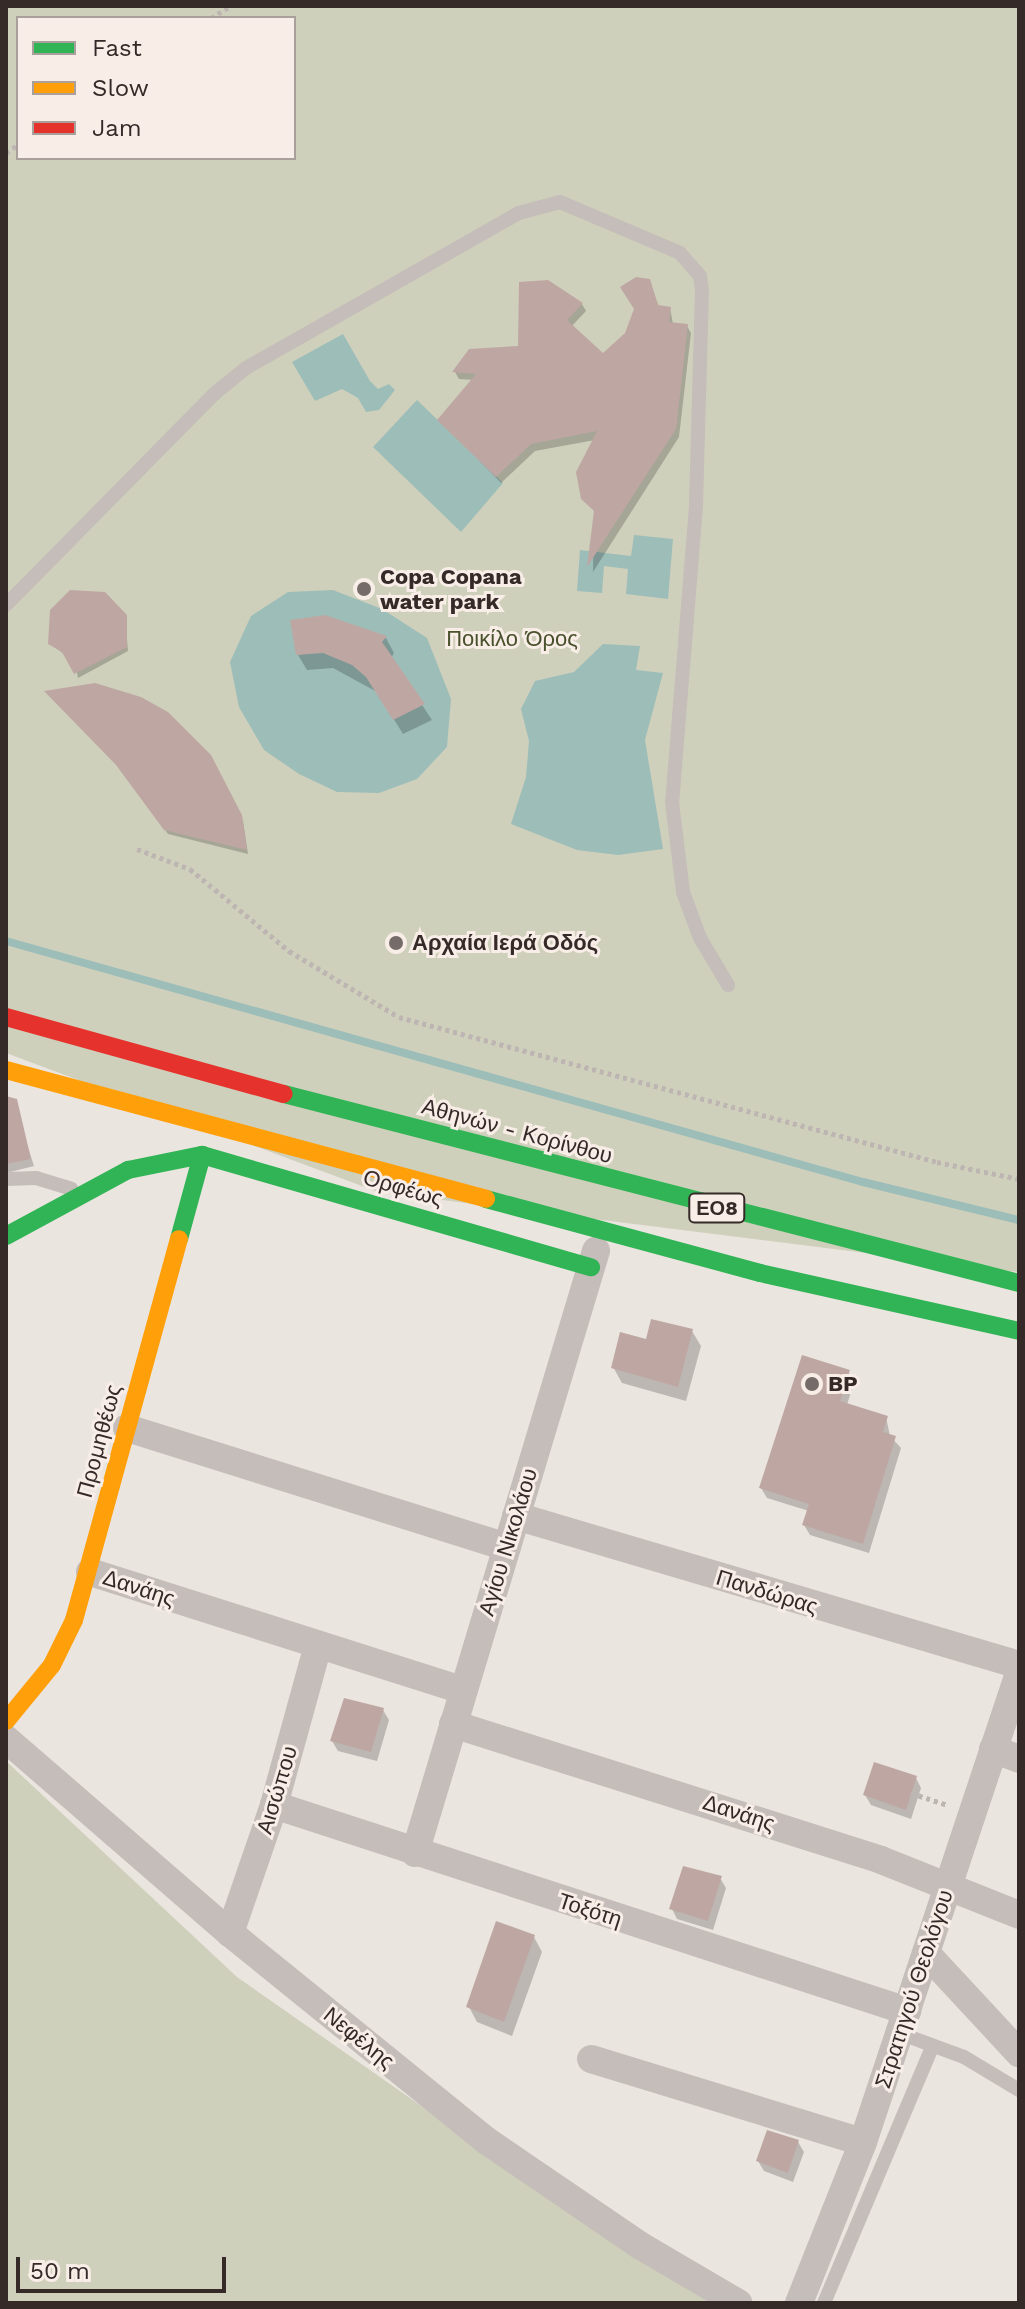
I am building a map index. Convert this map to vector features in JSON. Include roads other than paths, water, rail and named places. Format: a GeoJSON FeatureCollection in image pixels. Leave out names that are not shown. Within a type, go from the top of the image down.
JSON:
{"type":"FeatureCollection","features":[{"type":"Feature","properties":{"kind":"main road","name":"Αθηνών - Κορίνθου"},"geometry":{"type":"LineString","coordinates":[[8,1017],[447,1138],[1019,1283]]}},
{"type":"Feature","properties":{"kind":"main road","name":"ΕΟ8"},"geometry":{"type":"LineString","coordinates":[[6,1070],[861,1298],[1019,1331]]}},
{"type":"Feature","properties":{"kind":"main road"},"geometry":{"type":"LineString","coordinates":[[6,1236],[80,1191],[128,1170],[202,1155],[440,1188]]}},
{"type":"Feature","properties":{"kind":"main road","name":"Ορφέως"},"geometry":{"type":"LineString","coordinates":[[202,1155],[591,1267]]}},
{"type":"Feature","properties":{"kind":"main road","name":"Προμηθέως"},"geometry":{"type":"LineString","coordinates":[[6,1721],[52,1665],[90,1572],[202,1155]]}},
{"type":"Feature","properties":{"kind":"street","name":"Αγίου Νικολάου"},"geometry":{"type":"LineString","coordinates":[[415,1853],[602,1231]]}},
{"type":"Feature","properties":{"kind":"street"},"geometry":{"type":"LineString","coordinates":[[127,1428],[507,1547]]}},
{"type":"Feature","properties":{"kind":"street","name":"Πανδώρας"},"geometry":{"type":"LineString","coordinates":[[516,1516],[1019,1665]]}},
{"type":"Feature","properties":{"kind":"street","name":"Δανάης"},"geometry":{"type":"LineString","coordinates":[[90,1572],[463,1690]]}},
{"type":"Feature","properties":{"kind":"street","name":"Αισώπου"},"geometry":{"type":"LineString","coordinates":[[230,1933],[274,1805],[318,1645]]}},
{"type":"Feature","properties":{"kind":"street","name":"Στρατηγού Θεολόγου"},"geometry":{"type":"LineString","coordinates":[[799,2303],[863,2142],[972,1813],[1006,1754],[1019,1672]]}},
{"type":"Feature","properties":{"kind":"street","name":"Δανάης"},"geometry":{"type":"LineString","coordinates":[[453,1724],[702,1800],[881,1860],[947,1889],[1019,1915]]}},
{"type":"Feature","properties":{"kind":"street","name":"Νεφέλης"},"geometry":{"type":"LineString","coordinates":[[6,1739],[230,1933],[487,2141],[629,2237],[738,2303]]}},
{"type":"Feature","properties":{"kind":"street","name":"Τοξότη"},"geometry":{"type":"LineString","coordinates":[[274,1805],[903,2022]]}},
{"type":"Feature","properties":{"kind":"street"},"geometry":{"type":"LineString","coordinates":[[926,1953],[1019,2053]]}},
{"type":"Feature","properties":{"kind":"street"},"geometry":{"type":"LineString","coordinates":[[591,2059],[863,2142]]}},
{"type":"Feature","properties":{"kind":"lane"},"geometry":{"type":"LineString","coordinates":[[6,605],[214,394],[246,368],[519,213],[560,202],[680,253],[700,276],[702,304],[696,506],[672,802],[683,892],[700,938],[728,985]]}},
{"type":"Feature","properties":{"kind":"lane"},"geometry":{"type":"LineString","coordinates":[[6,1179],[36,1178],[80,1191]]}},
{"type":"Feature","properties":{"kind":"lane"},"geometry":{"type":"LineString","coordinates":[[903,2022],[932,2047],[964,2057],[1019,2090]]}},
{"type":"Feature","properties":{"kind":"lane"},"geometry":{"type":"LineString","coordinates":[[824,2303],[932,2047]]}},
{"type":"Feature","properties":{"kind":"water"},"geometry":{"type":"Polygon","coordinates":[[[343,334],[370,381],[378,389],[389,384],[395,390],[379,410],[366,412],[358,398],[342,389],[315,401],[292,362],[343,334]]]}},
{"type":"Feature","properties":{"kind":"water"},"geometry":{"type":"Polygon","coordinates":[[[417,400],[503,483],[461,532],[373,447],[417,400]]]}},
{"type":"Feature","properties":{"kind":"water"},"geometry":{"type":"Polygon","coordinates":[[[634,535],[673,539],[668,599],[626,594],[628,569],[604,566],[602,593],[577,591],[580,550],[631,556],[634,535]]]}},
{"type":"Feature","properties":{"kind":"water"},"geometry":{"type":"Polygon","coordinates":[[[333,590],[382,609],[427,638],[451,699],[447,747],[417,779],[379,793],[337,792],[299,774],[264,750],[239,707],[230,662],[251,616],[288,592],[333,590]]]}},
{"type":"Feature","properties":{"kind":"water"},"geometry":{"type":"Polygon","coordinates":[[[603,644],[640,646],[636,670],[663,673],[645,740],[663,849],[618,855],[577,850],[511,824],[526,777],[529,741],[521,709],[535,681],[574,672],[603,644]]]}},
{"type":"Feature","properties":{"kind":"waterway"},"geometry":{"type":"LineString","coordinates":[[6,941],[863,1182],[1019,1220]]}},
{"type":"Feature","properties":{"kind":"place","name":"Copa Copana water park"},"geometry":{"type":"Point","coordinates":[364,589]}},
{"type":"Feature","properties":{"kind":"place","name":"Αρχαία Ιερά Οδός"},"geometry":{"type":"Point","coordinates":[396,943]}},
{"type":"Feature","properties":{"kind":"place","name":"BP"},"geometry":{"type":"Point","coordinates":[812,1384]}},
{"type":"Feature","properties":{"kind":"park label","name":"Ποικίλο Όρος"},"geometry":{"type":"Point","coordinates":[512,639]}}]}
